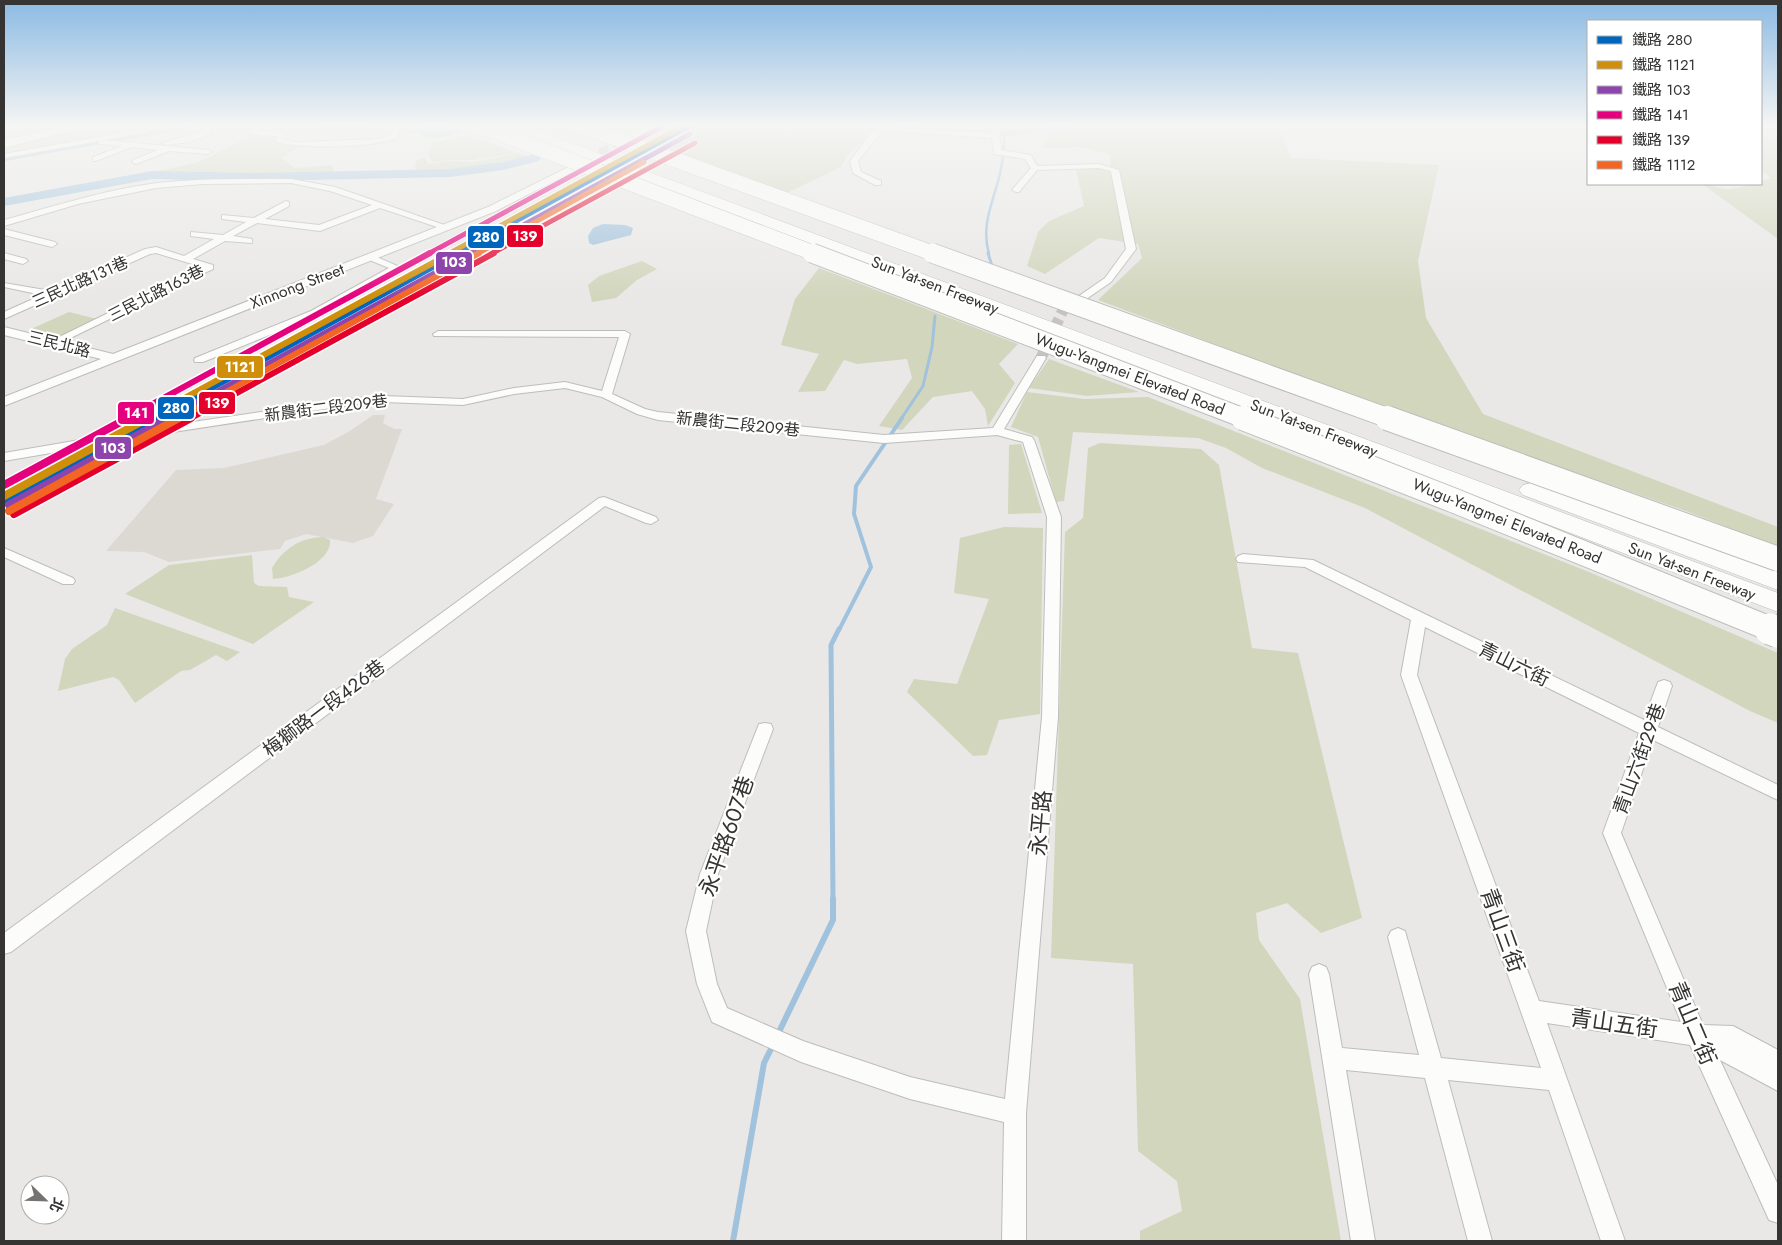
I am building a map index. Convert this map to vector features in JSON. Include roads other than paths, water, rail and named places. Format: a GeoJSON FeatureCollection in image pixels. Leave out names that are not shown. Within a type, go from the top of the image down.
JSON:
{"type":"FeatureCollection","features":[{"type":"Feature","properties":{"kind":"highway","name":"Wugu-Yangmei Elevated Road"},"geometry":{"type":"LineString","coordinates":[[632,183],[1278,431],[1591,554],[1778,632]]}},
{"type":"Feature","properties":{"kind":"highway","name":"Sun Yat-sen Freeway"},"geometry":{"type":"LineString","coordinates":[[687,183],[1737,587],[1778,605]]}},
{"type":"Feature","properties":{"kind":"highway","name":"Sun Yat-sen Freeway"},"geometry":{"type":"LineString","coordinates":[[694,183],[1778,580]]}},
{"type":"Feature","properties":{"kind":"highway"},"geometry":{"type":"LineString","coordinates":[[742,183],[1778,559]]}},
{"type":"Feature","properties":{"kind":"street"},"geometry":{"type":"LineString","coordinates":[[4,223],[124,191],[175,183]]}},
{"type":"Feature","properties":{"kind":"street"},"geometry":{"type":"LineString","coordinates":[[306,183],[326,187],[446,227]]}},
{"type":"Feature","properties":{"kind":"street","name":"Xinnong Street"},"geometry":{"type":"LineString","coordinates":[[4,402],[492,209],[543,183]]}},
{"type":"Feature","properties":{"kind":"street"},"geometry":{"type":"LineString","coordinates":[[1016,190],[1022,183]]}},
{"type":"Feature","properties":{"kind":"street"},"geometry":{"type":"LineString","coordinates":[[1078,300],[1108,280],[1131,250],[1118,183]]}},
{"type":"Feature","properties":{"kind":"street"},"geometry":{"type":"LineString","coordinates":[[184,259],[286,204]]}},
{"type":"Feature","properties":{"kind":"street"},"geometry":{"type":"LineString","coordinates":[[225,217],[320,228],[380,205]]}},
{"type":"Feature","properties":{"kind":"street"},"geometry":{"type":"LineString","coordinates":[[4,215],[15,219]]}},
{"type":"Feature","properties":{"kind":"street"},"geometry":{"type":"LineString","coordinates":[[4,232],[52,244]]}},
{"type":"Feature","properties":{"kind":"street"},"geometry":{"type":"LineString","coordinates":[[194,234],[249,241]]}},
{"type":"Feature","properties":{"kind":"street","name":"三民北路163巷"},"geometry":{"type":"LineString","coordinates":[[54,342],[210,267],[156,250]]}},
{"type":"Feature","properties":{"kind":"street","name":"三民北路131巷"},"geometry":{"type":"LineString","coordinates":[[4,316],[148,251],[156,250]]}},
{"type":"Feature","properties":{"kind":"street"},"geometry":{"type":"LineString","coordinates":[[199,360],[316,312],[397,268],[370,257]]}},
{"type":"Feature","properties":{"kind":"street"},"geometry":{"type":"LineString","coordinates":[[7,259],[23,261]]}},
{"type":"Feature","properties":{"kind":"street"},"geometry":{"type":"LineString","coordinates":[[6,285],[52,294]]}},
{"type":"Feature","properties":{"kind":"street","name":"三民北路"},"geometry":{"type":"LineString","coordinates":[[4,331],[113,358]]}},
{"type":"Feature","properties":{"kind":"street"},"geometry":{"type":"LineString","coordinates":[[438,334],[625,334],[606,395]]}},
{"type":"Feature","properties":{"kind":"street"},"geometry":{"type":"LineString","coordinates":[[997,431],[1042,358]]}},
{"type":"Feature","properties":{"kind":"street","name":"新農街二段209巷"},"geometry":{"type":"LineString","coordinates":[[4,457],[138,434],[357,401],[384,399],[463,402],[514,391],[565,385],[606,395],[641,412],[658,416],[884,439],[997,431]]}},
{"type":"Feature","properties":{"kind":"street","name":"永平路"},"geometry":{"type":"LineString","coordinates":[[997,431],[1028,440],[1036,459],[1054,522],[1050,717],[1015,1113],[1014,1241]]}},
{"type":"Feature","properties":{"kind":"street"},"geometry":{"type":"LineString","coordinates":[[4,507],[138,434]]}},
{"type":"Feature","properties":{"kind":"street","name":"梅獅路一段426巷"},"geometry":{"type":"LineString","coordinates":[[4,945],[604,501],[651,520]]}},
{"type":"Feature","properties":{"kind":"street"},"geometry":{"type":"LineString","coordinates":[[4,552],[68,581]]}},
{"type":"Feature","properties":{"kind":"street","name":"青山六街"},"geometry":{"type":"LineString","coordinates":[[1243,559],[1308,563],[1778,793]]}},
{"type":"Feature","properties":{"kind":"street","name":"青山三街"},"geometry":{"type":"LineString","coordinates":[[1419,617],[1410,675],[1532,1010],[1613,1241]]}},
{"type":"Feature","properties":{"kind":"street","name":"青山六街29巷"},"geometry":{"type":"LineString","coordinates":[[1612,833],[1650,731],[1664,686]]}},
{"type":"Feature","properties":{"kind":"street","name":"永平路607巷"},"geometry":{"type":"LineString","coordinates":[[765,729],[709,874],[696,930],[707,984],[719,1015],[788,1045],[910,1088],[1015,1113]]}},
{"type":"Feature","properties":{"kind":"street","name":"青山二街"},"geometry":{"type":"LineString","coordinates":[[1612,833],[1696,1035],[1778,1211]]}},
{"type":"Feature","properties":{"kind":"street"},"geometry":{"type":"LineString","coordinates":[[1398,937],[1480,1241]]}},
{"type":"Feature","properties":{"kind":"street"},"geometry":{"type":"LineString","coordinates":[[1319,974],[1364,1241]]}},
{"type":"Feature","properties":{"kind":"street","name":"青山五街"},"geometry":{"type":"LineString","coordinates":[[1532,1010],[1696,1035],[1733,1037],[1778,1062]]}},
{"type":"Feature","properties":{"kind":"street","name":"青山五街"},"geometry":{"type":"LineString","coordinates":[[1696,1035],[1778,1080]]}},
{"type":"Feature","properties":{"kind":"street"},"geometry":{"type":"LineString","coordinates":[[1334,1058],[1555,1080]]}},
{"type":"Feature","properties":{"kind":"water"},"geometry":{"type":"Polygon","coordinates":[[[603,224],[625,225],[633,228],[631,235],[593,245],[589,243],[588,236],[593,228],[603,224]]]}},
{"type":"Feature","properties":{"kind":"waterway"},"geometry":{"type":"LineString","coordinates":[[4,202],[108,183]]}},
{"type":"Feature","properties":{"kind":"waterway"},"geometry":{"type":"LineString","coordinates":[[989,254],[986,232],[987,221],[997,183]]}},
{"type":"Feature","properties":{"kind":"waterway"},"geometry":{"type":"LineString","coordinates":[[988,253],[992,266]]}},
{"type":"Feature","properties":{"kind":"waterway"},"geometry":{"type":"LineString","coordinates":[[901,419],[923,386],[932,347],[935,316]]}},
{"type":"Feature","properties":{"kind":"waterway"},"geometry":{"type":"LineString","coordinates":[[839,630],[871,567],[854,514],[856,486],[902,418]]}},
{"type":"Feature","properties":{"kind":"waterway"},"geometry":{"type":"LineString","coordinates":[[833,900],[831,645],[839,629]]}},
{"type":"Feature","properties":{"kind":"waterway"},"geometry":{"type":"LineString","coordinates":[[777,1036],[833,920],[833,900]]}},
{"type":"Feature","properties":{"kind":"waterway"},"geometry":{"type":"LineString","coordinates":[[733,1241],[764,1063],[773,1045]]}},
{"type":"Feature","properties":{"kind":"tunnel"},"geometry":{"type":"LineString","coordinates":[[1041,358],[1063,310],[1078,300]]}},
{"type":"Feature","properties":{"kind":"rail line","name":"141"},"geometry":{"type":"LineString","coordinates":[[4,485],[558,183]]}},
{"type":"Feature","properties":{"kind":"rail line","name":"1121"},"geometry":{"type":"LineString","coordinates":[[4,496],[578,183]]}},
{"type":"Feature","properties":{"kind":"rail line","name":"280"},"geometry":{"type":"LineString","coordinates":[[4,502],[585,183]]}},
{"type":"Feature","properties":{"kind":"rail line","name":"103"},"geometry":{"type":"LineString","coordinates":[[9,505],[600,183]]}},
{"type":"Feature","properties":{"kind":"rail line","name":"1112"},"geometry":{"type":"LineString","coordinates":[[9,511],[606,183]]}},
{"type":"Feature","properties":{"kind":"rail line","name":"139"},"geometry":{"type":"LineString","coordinates":[[14,514],[621,183]]}}]}
